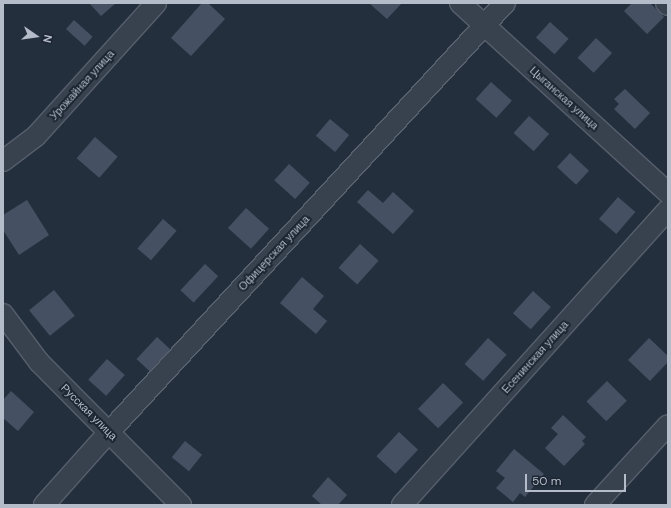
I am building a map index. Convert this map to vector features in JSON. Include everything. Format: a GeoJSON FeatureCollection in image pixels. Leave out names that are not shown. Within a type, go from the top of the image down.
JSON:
{"type":"FeatureCollection","features":[{"type":"Feature","properties":{"kind":"street","name":"Урожайная улица"},"geometry":{"type":"LineString","coordinates":[[3,161],[36,136],[156,3]]}},
{"type":"Feature","properties":{"kind":"street","name":"Цыганская улица"},"geometry":{"type":"LineString","coordinates":[[460,3],[668,193]]}},
{"type":"Feature","properties":{"kind":"street","name":"Офицерская улица"},"geometry":{"type":"LineString","coordinates":[[44,505],[109,432],[505,3]]}},
{"type":"Feature","properties":{"kind":"street","name":"Есенинская улица"},"geometry":{"type":"LineString","coordinates":[[402,505],[668,210]]}},
{"type":"Feature","properties":{"kind":"street","name":"Русская улица"},"geometry":{"type":"LineString","coordinates":[[3,314],[39,362],[181,505]]}},
{"type":"Feature","properties":{"kind":"street"},"geometry":{"type":"LineString","coordinates":[[595,505],[668,425]]}},
{"type":"Feature","properties":{"kind":"building"},"geometry":{"type":"Polygon","coordinates":[[[89,3],[116,3],[101,16],[89,3]]]}},
{"type":"Feature","properties":{"kind":"building"},"geometry":{"type":"Polygon","coordinates":[[[202,3],[208,3],[225,19],[191,56],[171,38],[202,3]]]}},
{"type":"Feature","properties":{"kind":"building"},"geometry":{"type":"Polygon","coordinates":[[[369,3],[402,3],[387,19],[369,3]]]}},
{"type":"Feature","properties":{"kind":"building"},"geometry":{"type":"Polygon","coordinates":[[[632,3],[650,3],[664,17],[647,34],[624,11],[632,3]]]}},
{"type":"Feature","properties":{"kind":"building"},"geometry":{"type":"Polygon","coordinates":[[[74,20],[93,37],[85,46],[66,29],[74,20]]]}},
{"type":"Feature","properties":{"kind":"building"},"geometry":{"type":"Polygon","coordinates":[[[550,22],[569,39],[555,54],[536,38],[550,22]]]}},
{"type":"Feature","properties":{"kind":"building"},"geometry":{"type":"Polygon","coordinates":[[[596,38],[612,53],[594,73],[578,58],[596,38]]]}},
{"type":"Feature","properties":{"kind":"building"},"geometry":{"type":"Polygon","coordinates":[[[491,82],[512,101],[496,118],[476,99],[491,82]]]}},
{"type":"Feature","properties":{"kind":"building"},"geometry":{"type":"Polygon","coordinates":[[[625,89],[650,113],[635,129],[614,109],[619,104],[614,99],[625,89]]]}},
{"type":"Feature","properties":{"kind":"building"},"geometry":{"type":"Polygon","coordinates":[[[529,116],[549,134],[534,151],[514,133],[529,116]]]}},
{"type":"Feature","properties":{"kind":"building"},"geometry":{"type":"Polygon","coordinates":[[[330,119],[349,135],[335,152],[316,136],[330,119]]]}},
{"type":"Feature","properties":{"kind":"building"},"geometry":{"type":"Polygon","coordinates":[[[95,137],[118,157],[99,178],[77,158],[95,137]]]}},
{"type":"Feature","properties":{"kind":"building"},"geometry":{"type":"Polygon","coordinates":[[[570,153],[589,171],[576,185],[557,167],[570,153]]]}},
{"type":"Feature","properties":{"kind":"building"},"geometry":{"type":"Polygon","coordinates":[[[289,164],[310,183],[295,199],[274,180],[289,164]]]}},
{"type":"Feature","properties":{"kind":"building"},"geometry":{"type":"Polygon","coordinates":[[[368,190],[383,203],[393,192],[414,211],[393,234],[357,202],[368,190]]]}},
{"type":"Feature","properties":{"kind":"building"},"geometry":{"type":"Polygon","coordinates":[[[618,197],[635,212],[616,234],[599,219],[618,197]]]}},
{"type":"Feature","properties":{"kind":"building"},"geometry":{"type":"Polygon","coordinates":[[[27,200],[49,235],[19,255],[3,230],[3,215],[27,200]]]}},
{"type":"Feature","properties":{"kind":"building"},"geometry":{"type":"Polygon","coordinates":[[[246,208],[269,229],[251,249],[228,228],[246,208]]]}},
{"type":"Feature","properties":{"kind":"building"},"geometry":{"type":"Polygon","coordinates":[[[163,219],[177,231],[151,260],[137,248],[163,219]]]}},
{"type":"Feature","properties":{"kind":"building"},"geometry":{"type":"Polygon","coordinates":[[[360,244],[379,261],[357,285],[339,268],[360,244]]]}},
{"type":"Feature","properties":{"kind":"building"},"geometry":{"type":"Polygon","coordinates":[[[205,264],[218,276],[194,303],[180,290],[205,264]]]}},
{"type":"Feature","properties":{"kind":"building"},"geometry":{"type":"Polygon","coordinates":[[[302,277],[324,296],[313,309],[327,321],[316,334],[280,303],[302,277]]]}},
{"type":"Feature","properties":{"kind":"building"},"geometry":{"type":"Polygon","coordinates":[[[54,290],[75,316],[50,336],[29,310],[54,290]]]}},
{"type":"Feature","properties":{"kind":"building"},"geometry":{"type":"Polygon","coordinates":[[[533,291],[551,307],[531,329],[513,313],[533,291]]]}},
{"type":"Feature","properties":{"kind":"building"},"geometry":{"type":"Polygon","coordinates":[[[157,337],[170,349],[150,371],[137,359],[157,337]]]}},
{"type":"Feature","properties":{"kind":"building"},"geometry":{"type":"Polygon","coordinates":[[[488,338],[507,355],[483,381],[465,364],[488,338]]]}},
{"type":"Feature","properties":{"kind":"building"},"geometry":{"type":"Polygon","coordinates":[[[649,338],[668,356],[668,362],[650,381],[628,360],[649,338]]]}},
{"type":"Feature","properties":{"kind":"building"},"geometry":{"type":"Polygon","coordinates":[[[107,359],[125,375],[106,396],[88,380],[107,359]]]}},
{"type":"Feature","properties":{"kind":"building"},"geometry":{"type":"Polygon","coordinates":[[[607,381],[627,401],[606,421],[586,402],[607,381]]]}},
{"type":"Feature","properties":{"kind":"building"},"geometry":{"type":"Polygon","coordinates":[[[443,383],[463,402],[438,428],[418,409],[443,383]]]}},
{"type":"Feature","properties":{"kind":"building"},"geometry":{"type":"Polygon","coordinates":[[[11,391],[34,412],[18,431],[3,418],[3,400],[11,391]]]}},
{"type":"Feature","properties":{"kind":"building"},"geometry":{"type":"Polygon","coordinates":[[[563,415],[586,437],[582,441],[585,444],[564,466],[545,448],[558,434],[551,428],[563,415]]]}},
{"type":"Feature","properties":{"kind":"building"},"geometry":{"type":"Polygon","coordinates":[[[399,432],[418,450],[396,474],[376,456],[399,432]]]}},
{"type":"Feature","properties":{"kind":"building"},"geometry":{"type":"Polygon","coordinates":[[[185,441],[202,455],[189,471],[172,457],[185,441]]]}},
{"type":"Feature","properties":{"kind":"building"},"geometry":{"type":"Polygon","coordinates":[[[514,449],[544,474],[525,497],[520,493],[513,502],[496,488],[505,478],[496,471],[514,449]]]}},
{"type":"Feature","properties":{"kind":"building"},"geometry":{"type":"Polygon","coordinates":[[[328,477],[347,495],[338,505],[322,505],[312,496],[328,477]]]}}]}
